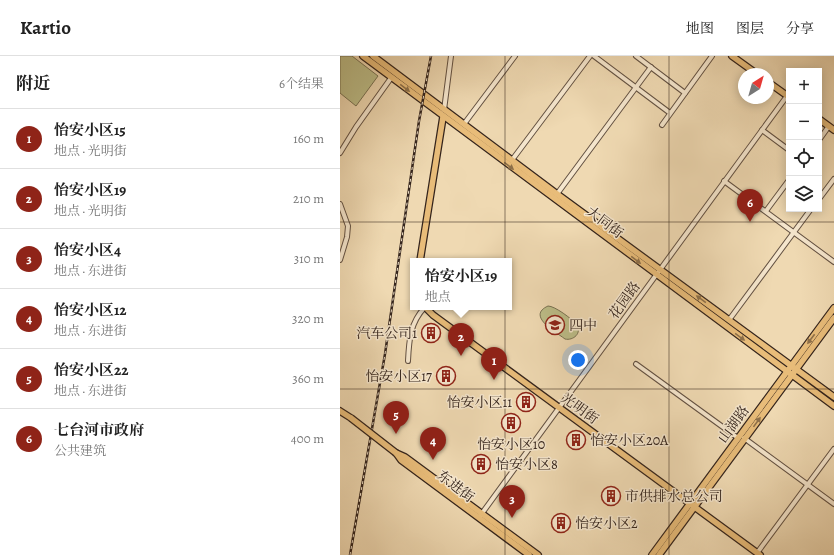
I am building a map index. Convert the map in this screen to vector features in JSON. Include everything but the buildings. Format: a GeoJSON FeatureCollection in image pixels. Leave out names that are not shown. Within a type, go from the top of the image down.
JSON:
{"type":"FeatureCollection","features":[{"type":"Feature","properties":{"kind":"main road","name":"大同街"},"geometry":{"type":"LineString","coordinates":[[363,56],[443,117],[834,406]]}},
{"type":"Feature","properties":{"kind":"main road","name":"大同街"},"geometry":{"type":"LineString","coordinates":[[373,56],[557,194],[834,397]]}},
{"type":"Feature","properties":{"kind":"main road"},"geometry":{"type":"LineString","coordinates":[[732,56],[749,68]]}},
{"type":"Feature","properties":{"kind":"main road"},"geometry":{"type":"LineString","coordinates":[[774,86],[786,96]]}},
{"type":"Feature","properties":{"kind":"main road"},"geometry":{"type":"LineString","coordinates":[[420,258],[443,117]]}},
{"type":"Feature","properties":{"kind":"main road"},"geometry":{"type":"LineString","coordinates":[[822,121],[832,128]]}},
{"type":"Feature","properties":{"kind":"main road","name":"山湖路"},"geometry":{"type":"LineString","coordinates":[[794,367],[834,308]]}},
{"type":"Feature","properties":{"kind":"main road","name":"光明街"},"geometry":{"type":"LineString","coordinates":[[428,310],[758,554]]}},
{"type":"Feature","properties":{"kind":"main road","name":"山湖路"},"geometry":{"type":"LineString","coordinates":[[659,555],[741,438],[789,373],[834,318]]}},
{"type":"Feature","properties":{"kind":"main road","name":"东进街"},"geometry":{"type":"LineString","coordinates":[[340,411],[396,453],[405,457],[529,555]]}},
{"type":"Feature","properties":{"kind":"main road","name":"山湖路"},"geometry":{"type":"LineString","coordinates":[[652,555],[693,505]]}},
{"type":"Feature","properties":{"kind":"main road","name":"东进街"},"geometry":{"type":"LineString","coordinates":[[480,516],[538,555]]}},
{"type":"Feature","properties":{"kind":"street"},"geometry":{"type":"LineString","coordinates":[[443,117],[451,56]]}},
{"type":"Feature","properties":{"kind":"street"},"geometry":{"type":"LineString","coordinates":[[464,124],[515,56]]}},
{"type":"Feature","properties":{"kind":"street"},"geometry":{"type":"LineString","coordinates":[[512,160],[590,56]]}},
{"type":"Feature","properties":{"kind":"street"},"geometry":{"type":"LineString","coordinates":[[594,56],[670,114]]}},
{"type":"Feature","properties":{"kind":"street"},"geometry":{"type":"LineString","coordinates":[[636,56],[685,93]]}},
{"type":"Feature","properties":{"kind":"street"},"geometry":{"type":"LineString","coordinates":[[662,125],[712,56]]}},
{"type":"Feature","properties":{"kind":"street"},"geometry":{"type":"LineString","coordinates":[[557,194],[650,67]]}},
{"type":"Feature","properties":{"kind":"street"},"geometry":{"type":"LineString","coordinates":[[340,153],[356,127],[391,78]]}},
{"type":"Feature","properties":{"kind":"street","name":"花园路"},"geometry":{"type":"LineString","coordinates":[[480,516],[724,181],[786,100]]}},
{"type":"Feature","properties":{"kind":"street"},"geometry":{"type":"LineString","coordinates":[[822,137],[832,128]]}},
{"type":"Feature","properties":{"kind":"street"},"geometry":{"type":"LineString","coordinates":[[762,130],[786,148]]}},
{"type":"Feature","properties":{"kind":"street"},"geometry":{"type":"LineString","coordinates":[[822,195],[834,179]]}},
{"type":"Feature","properties":{"kind":"street"},"geometry":{"type":"LineString","coordinates":[[724,181],[834,262]]}},
{"type":"Feature","properties":{"kind":"street"},"geometry":{"type":"LineString","coordinates":[[766,212],[785,186]]}},
{"type":"Feature","properties":{"kind":"street"},"geometry":{"type":"LineString","coordinates":[[340,204],[348,226],[347,237],[340,260]]}},
{"type":"Feature","properties":{"kind":"street"},"geometry":{"type":"LineString","coordinates":[[729,320],[810,212]]}},
{"type":"Feature","properties":{"kind":"street"},"geometry":{"type":"LineString","coordinates":[[408,361],[410,335],[418,314],[422,310]]}},
{"type":"Feature","properties":{"kind":"street"},"geometry":{"type":"LineString","coordinates":[[636,364],[834,504]]}},
{"type":"Feature","properties":{"kind":"street"},"geometry":{"type":"LineString","coordinates":[[758,554],[834,449]]}},
{"type":"Feature","properties":{"kind":"green space"},"geometry":{"type":"Polygon","coordinates":[[[340,56],[352,56],[378,76],[356,106],[340,93],[340,56]]]}},
{"type":"Feature","properties":{"kind":"green space"},"geometry":{"type":"Polygon","coordinates":[[[548,306],[559,310],[576,324],[578,327],[578,333],[574,338],[565,339],[545,324],[541,319],[540,314],[542,310],[548,306]]]}},
{"type":"Feature","properties":{"kind":"railway"},"geometry":{"type":"LineString","coordinates":[[350,555],[385,354],[419,121],[431,56]]}},
{"type":"Feature","properties":{"kind":"place","name":"七台河市政府"},"geometry":{"type":"Point","coordinates":[750,222]}},
{"type":"Feature","properties":{"kind":"place","name":"四中"},"geometry":{"type":"Point","coordinates":[555,325]}},
{"type":"Feature","properties":{"kind":"place","name":"汽车公司1"},"geometry":{"type":"Point","coordinates":[431,333]}},
{"type":"Feature","properties":{"kind":"place","name":"怡安小区19"},"geometry":{"type":"Point","coordinates":[461,356]}},
{"type":"Feature","properties":{"kind":"place","name":"怡安小区17"},"geometry":{"type":"Point","coordinates":[446,376]}},
{"type":"Feature","properties":{"kind":"place","name":"怡安小区15"},"geometry":{"type":"Point","coordinates":[494,380]}},
{"type":"Feature","properties":{"kind":"place","name":"怡安小区11"},"geometry":{"type":"Point","coordinates":[526,402]}},
{"type":"Feature","properties":{"kind":"place","name":"怡安小区10"},"geometry":{"type":"Point","coordinates":[511,423]}},
{"type":"Feature","properties":{"kind":"place","name":"怡安小区22"},"geometry":{"type":"Point","coordinates":[396,434]}},
{"type":"Feature","properties":{"kind":"place","name":"怡安小区20A"},"geometry":{"type":"Point","coordinates":[576,440]}},
{"type":"Feature","properties":{"kind":"place","name":"怡安小区12"},"geometry":{"type":"Point","coordinates":[433,460]}},
{"type":"Feature","properties":{"kind":"place","name":"怡安小区8"},"geometry":{"type":"Point","coordinates":[481,464]}},
{"type":"Feature","properties":{"kind":"place","name":"市供排水总公司"},"geometry":{"type":"Point","coordinates":[611,496]}},
{"type":"Feature","properties":{"kind":"place","name":"怡安小区4"},"geometry":{"type":"Point","coordinates":[512,518]}},
{"type":"Feature","properties":{"kind":"place","name":"怡安小区2"},"geometry":{"type":"Point","coordinates":[561,523]}}]}
